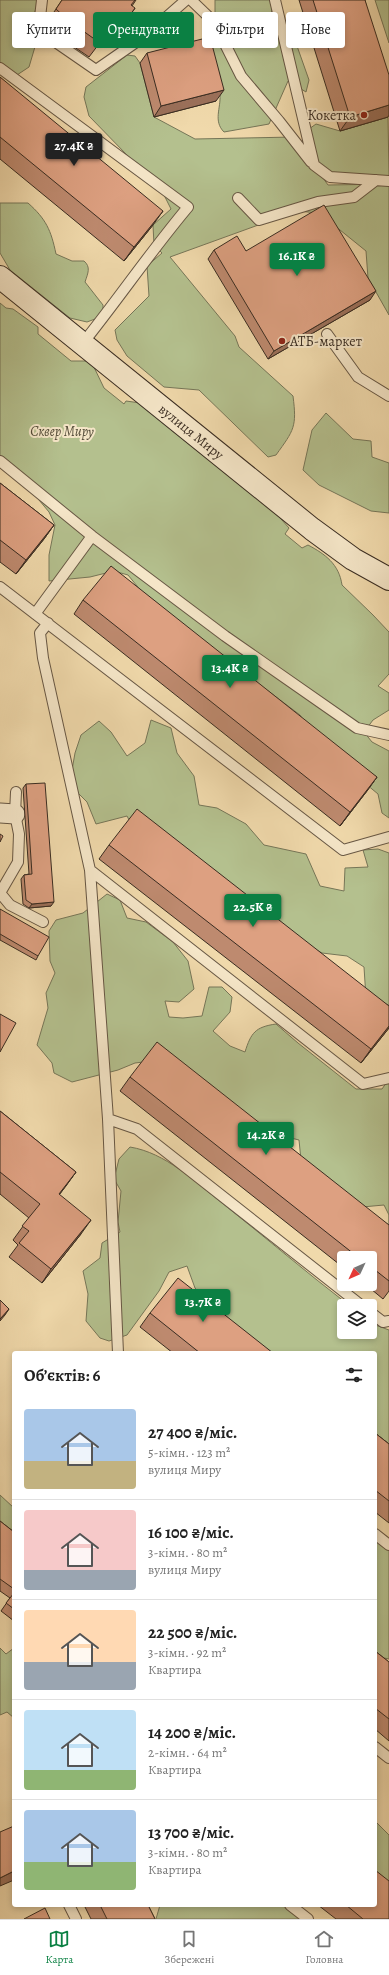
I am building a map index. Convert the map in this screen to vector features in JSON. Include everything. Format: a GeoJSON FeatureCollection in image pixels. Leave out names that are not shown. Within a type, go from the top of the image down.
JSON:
{"type":"FeatureCollection","features":[{"type":"Feature","properties":{"kind":"main road","name":"вулиця Миру"},"geometry":{"type":"LineString","coordinates":[[0,277],[312,529],[353,559],[389,579]]}},
{"type":"Feature","properties":{"kind":"lane"},"geometry":{"type":"LineString","coordinates":[[42,0],[39,26],[54,41],[96,70],[145,36],[186,0]]}},
{"type":"Feature","properties":{"kind":"lane"},"geometry":{"type":"LineString","coordinates":[[191,0],[214,22],[241,76],[314,165],[330,177],[389,181]]}},
{"type":"Feature","properties":{"kind":"lane"},"geometry":{"type":"LineString","coordinates":[[276,0],[314,165]]}},
{"type":"Feature","properties":{"kind":"lane"},"geometry":{"type":"LineString","coordinates":[[0,68],[188,207],[156,245],[133,279],[83,344]]}},
{"type":"Feature","properties":{"kind":"lane"},"geometry":{"type":"LineString","coordinates":[[238,198],[259,220],[354,197],[376,180]]}},
{"type":"Feature","properties":{"kind":"lane"},"geometry":{"type":"LineString","coordinates":[[326,334],[358,377],[389,396]]}},
{"type":"Feature","properties":{"kind":"lane"},"geometry":{"type":"LineString","coordinates":[[0,462],[92,536],[225,636],[357,728],[389,735]]}},
{"type":"Feature","properties":{"kind":"lane"},"geometry":{"type":"LineString","coordinates":[[35,614],[92,536]]}},
{"type":"Feature","properties":{"kind":"lane"},"geometry":{"type":"LineString","coordinates":[[0,587],[343,850],[389,837]]}},
{"type":"Feature","properties":{"kind":"lane"},"geometry":{"type":"LineString","coordinates":[[48,623],[40,633],[43,658],[90,870],[108,1119],[118,1351]]}},
{"type":"Feature","properties":{"kind":"lane"},"geometry":{"type":"LineString","coordinates":[[16,792],[8,813],[19,834],[18,862],[0,893],[10,905],[43,922]]}},
{"type":"Feature","properties":{"kind":"lane"},"geometry":{"type":"LineString","coordinates":[[90,870],[363,1084],[389,1078]]}},
{"type":"Feature","properties":{"kind":"lane"},"geometry":{"type":"LineString","coordinates":[[108,1119],[137,1129],[353,1299]]}},
{"type":"Feature","properties":{"kind":"lane"},"geometry":{"type":"LineString","coordinates":[[377,1317],[383,1322],[389,1321]]}},
{"type":"Feature","properties":{"kind":"lane"},"geometry":{"type":"LineString","coordinates":[[377,1536],[389,1545]]}},
{"type":"Feature","properties":{"kind":"lane"},"geometry":{"type":"LineString","coordinates":[[377,1749],[389,1758]]}},
{"type":"Feature","properties":{"kind":"lane"},"geometry":{"type":"LineString","coordinates":[[70,1907],[76,1919]]}},
{"type":"Feature","properties":{"kind":"lane"},"geometry":{"type":"LineString","coordinates":[[293,1907],[308,1919]]}},
{"type":"Feature","properties":{"kind":"green space"},"geometry":{"type":"Polygon","coordinates":[[[0,0],[42,0],[35,12],[12,12],[12,48],[35,48],[29,67],[17,75],[0,70],[0,0]]]}},
{"type":"Feature","properties":{"kind":"green space"},"geometry":{"type":"Polygon","coordinates":[[[215,0],[276,0],[271,12],[215,12],[215,0]]]}},
{"type":"Feature","properties":{"kind":"green space"},"geometry":{"type":"Polygon","coordinates":[[[375,0],[389,0],[389,43],[375,0]]]}},
{"type":"Feature","properties":{"kind":"green space"},"geometry":{"type":"Polygon","coordinates":[[[278,22],[286,32],[286,48],[298,48],[309,80],[306,92],[288,81],[269,124],[224,132],[218,119],[220,95],[205,56],[208,48],[278,48],[278,22]]]}},
{"type":"Feature","properties":{"kind":"green space"},"geometry":{"type":"Polygon","coordinates":[[[127,55],[135,56],[140,63],[154,117],[195,139],[294,137],[328,185],[389,184],[389,315],[368,278],[366,251],[319,213],[297,211],[170,257],[235,336],[239,347],[293,396],[295,415],[293,428],[287,440],[276,455],[268,457],[199,390],[164,387],[127,356],[117,340],[115,330],[149,296],[147,266],[162,253],[154,245],[153,225],[171,209],[162,191],[89,116],[84,97],[86,87],[127,55]]]}},
{"type":"Feature","properties":{"kind":"green space"},"geometry":{"type":"Polygon","coordinates":[[[388,117],[389,176],[336,175],[319,166],[302,134],[316,124],[340,131],[388,117]]]}},
{"type":"Feature","properties":{"kind":"green space"},"geometry":{"type":"Polygon","coordinates":[[[0,203],[28,203],[39,214],[47,226],[56,254],[72,261],[84,261],[86,263],[88,270],[85,282],[103,305],[103,316],[87,322],[70,318],[10,270],[0,253],[0,203]]]}},
{"type":"Feature","properties":{"kind":"green space","name":"Сквер Миру"},"geometry":{"type":"Polygon","coordinates":[[[0,303],[6,308],[13,309],[38,327],[38,334],[71,361],[91,361],[104,388],[124,404],[126,401],[155,405],[259,494],[289,528],[285,534],[302,548],[308,545],[330,560],[338,571],[342,585],[389,632],[389,674],[378,686],[389,693],[389,710],[373,720],[364,732],[372,742],[389,751],[389,818],[382,813],[378,794],[319,745],[300,715],[151,603],[128,575],[114,571],[90,577],[49,581],[49,555],[55,525],[49,512],[34,494],[0,459],[0,303]]]}},
{"type":"Feature","properties":{"kind":"green space"},"geometry":{"type":"Polygon","coordinates":[[[326,413],[353,439],[371,441],[372,457],[389,463],[389,513],[371,511],[319,485],[303,470],[312,430],[326,413]]]}},
{"type":"Feature","properties":{"kind":"green space"},"geometry":{"type":"Polygon","coordinates":[[[151,720],[171,728],[177,753],[194,776],[199,805],[217,808],[246,824],[264,845],[306,854],[320,886],[344,891],[345,868],[368,867],[363,850],[378,849],[389,853],[389,1005],[366,998],[364,967],[347,956],[322,953],[297,939],[140,841],[127,816],[96,824],[87,802],[78,793],[72,770],[75,753],[81,735],[99,721],[111,732],[127,756],[145,743],[151,720]]]}},
{"type":"Feature","properties":{"kind":"green space"},"geometry":{"type":"Polygon","coordinates":[[[107,894],[120,900],[127,918],[146,922],[173,942],[188,961],[194,989],[179,1002],[165,1001],[169,1017],[183,1018],[202,1016],[209,987],[222,987],[232,997],[230,1012],[213,1031],[230,1046],[245,1052],[249,1040],[255,1032],[263,1027],[276,1024],[356,1089],[382,1089],[389,1079],[389,1215],[384,1205],[351,1208],[301,1160],[299,1140],[287,1137],[265,1137],[209,1083],[191,1081],[160,1060],[135,1063],[118,1070],[72,1082],[54,1073],[52,1063],[37,1045],[48,1008],[46,993],[55,973],[50,961],[49,931],[56,920],[83,913],[107,894]]]}},
{"type":"Feature","properties":{"kind":"green space"},"geometry":{"type":"Polygon","coordinates":[[[130,1147],[156,1155],[179,1169],[201,1186],[341,1299],[337,1299],[337,1339],[377,1339],[377,1326],[389,1330],[389,1444],[377,1435],[377,1351],[269,1351],[214,1308],[195,1288],[187,1266],[169,1272],[159,1291],[127,1335],[109,1341],[100,1338],[86,1321],[88,1294],[83,1271],[100,1258],[102,1243],[120,1232],[118,1222],[121,1191],[114,1179],[119,1159],[130,1147]]]}},
{"type":"Feature","properties":{"kind":"green space"},"geometry":{"type":"Polygon","coordinates":[[[0,1495],[12,1506],[12,1534],[0,1534],[0,1495]]]}},
{"type":"Feature","properties":{"kind":"green space"},"geometry":{"type":"Polygon","coordinates":[[[377,1531],[389,1541],[389,1659],[377,1656],[377,1531]]]}},
{"type":"Feature","properties":{"kind":"green space"},"geometry":{"type":"Polygon","coordinates":[[[0,1648],[6,1654],[12,1650],[12,1716],[7,1712],[0,1715],[0,1648]]]}},
{"type":"Feature","properties":{"kind":"green space"},"geometry":{"type":"Polygon","coordinates":[[[377,1823],[389,1835],[389,1901],[377,1899],[377,1823]]]}},
{"type":"Feature","properties":{"kind":"green space"},"geometry":{"type":"Polygon","coordinates":[[[159,1907],[286,1907],[300,1919],[156,1919],[159,1907]]]}},
{"type":"Feature","properties":{"kind":"building"},"geometry":{"type":"Polygon","coordinates":[[[62,0],[135,0],[131,5],[135,8],[132,12],[93,12],[93,38],[85,32],[85,12],[59,12],[56,9],[62,0]]]}},
{"type":"Feature","properties":{"kind":"building"},"geometry":{"type":"Polygon","coordinates":[[[313,0],[365,0],[389,75],[389,105],[350,117],[328,48],[345,48],[345,12],[317,12],[313,0]]]}},
{"type":"Feature","properties":{"kind":"building"},"geometry":{"type":"Polygon","coordinates":[[[202,39],[202,48],[213,48],[224,90],[161,106],[147,53],[167,48],[194,48],[194,41],[202,39]]]}},
{"type":"Feature","properties":{"kind":"building"},"geometry":{"type":"Polygon","coordinates":[[[0,77],[163,211],[134,247],[0,137],[0,77]]]}},
{"type":"Feature","properties":{"kind":"building"},"geometry":{"type":"Polygon","coordinates":[[[324,205],[376,291],[274,351],[214,250],[237,236],[246,251],[324,205]]]}},
{"type":"Feature","properties":{"kind":"building"},"geometry":{"type":"Polygon","coordinates":[[[0,483],[54,525],[26,560],[0,540],[0,483]]]}},
{"type":"Feature","properties":{"kind":"building"},"geometry":{"type":"Polygon","coordinates":[[[111,566],[377,777],[350,812],[83,600],[111,566]]]}},
{"type":"Feature","properties":{"kind":"building"},"geometry":{"type":"Polygon","coordinates":[[[45,783],[54,902],[32,904],[26,900],[24,875],[32,874],[26,784],[45,783]]]}},
{"type":"Feature","properties":{"kind":"building"},"geometry":{"type":"Polygon","coordinates":[[[137,809],[389,1006],[389,1026],[371,1049],[109,845],[137,809]]]}},
{"type":"Feature","properties":{"kind":"building"},"geometry":{"type":"Polygon","coordinates":[[[0,834],[3,836],[0,842],[0,834]]]}},
{"type":"Feature","properties":{"kind":"building"},"geometry":{"type":"Polygon","coordinates":[[[0,909],[49,937],[38,956],[0,934],[0,909]]]}},
{"type":"Feature","properties":{"kind":"building"},"geometry":{"type":"Polygon","coordinates":[[[0,1014],[16,1023],[0,1052],[0,1014]]]}},
{"type":"Feature","properties":{"kind":"building"},"geometry":{"type":"Polygon","coordinates":[[[157,1042],[389,1225],[389,1281],[377,1272],[377,1251],[350,1251],[130,1077],[157,1042]]]}},
{"type":"Feature","properties":{"kind":"building"},"geometry":{"type":"Polygon","coordinates":[[[0,1111],[76,1172],[59,1194],[91,1220],[51,1269],[19,1243],[29,1231],[22,1226],[40,1204],[0,1172],[0,1111]]]}},
{"type":"Feature","properties":{"kind":"building"},"geometry":{"type":"Polygon","coordinates":[[[178,1278],[270,1351],[198,1351],[150,1313],[178,1278]]]}},
{"type":"Feature","properties":{"kind":"building"},"geometry":{"type":"Polygon","coordinates":[[[0,1300],[9,1309],[0,1319],[0,1300]]]}},
{"type":"Feature","properties":{"kind":"building"},"geometry":{"type":"Polygon","coordinates":[[[377,1435],[389,1444],[389,1501],[377,1492],[377,1435]]]}},
{"type":"Feature","properties":{"kind":"building"},"geometry":{"type":"Polygon","coordinates":[[[0,1521],[12,1530],[12,1588],[0,1579],[0,1521]]]}},
{"type":"Feature","properties":{"kind":"building"},"geometry":{"type":"Polygon","coordinates":[[[12,1596],[12,1608],[6,1603],[12,1596]]]}},
{"type":"Feature","properties":{"kind":"building"},"geometry":{"type":"Polygon","coordinates":[[[377,1653],[389,1662],[389,1719],[377,1710],[377,1653]]]}},
{"type":"Feature","properties":{"kind":"building"},"geometry":{"type":"Polygon","coordinates":[[[12,1827],[12,1872],[0,1878],[0,1832],[12,1827]]]}},
{"type":"Feature","properties":{"kind":"building"},"geometry":{"type":"Polygon","coordinates":[[[377,1872],[389,1881],[389,1919],[363,1919],[348,1907],[377,1907],[377,1872]]]}},
{"type":"Feature","properties":{"kind":"building"},"geometry":{"type":"Polygon","coordinates":[[[101,1907],[149,1907],[155,1919],[107,1919],[101,1907]]]}},
{"type":"Feature","properties":{"kind":"building"},"geometry":{"type":"Polygon","coordinates":[[[45,1908],[50,1919],[24,1919],[45,1908]]]}},
{"type":"Feature","properties":{"kind":"place","name":"Кокетка"},"geometry":{"type":"Point","coordinates":[364,115]}},
{"type":"Feature","properties":{"kind":"place","name":"АТБ-маркет"},"geometry":{"type":"Point","coordinates":[282,341]}}]}
